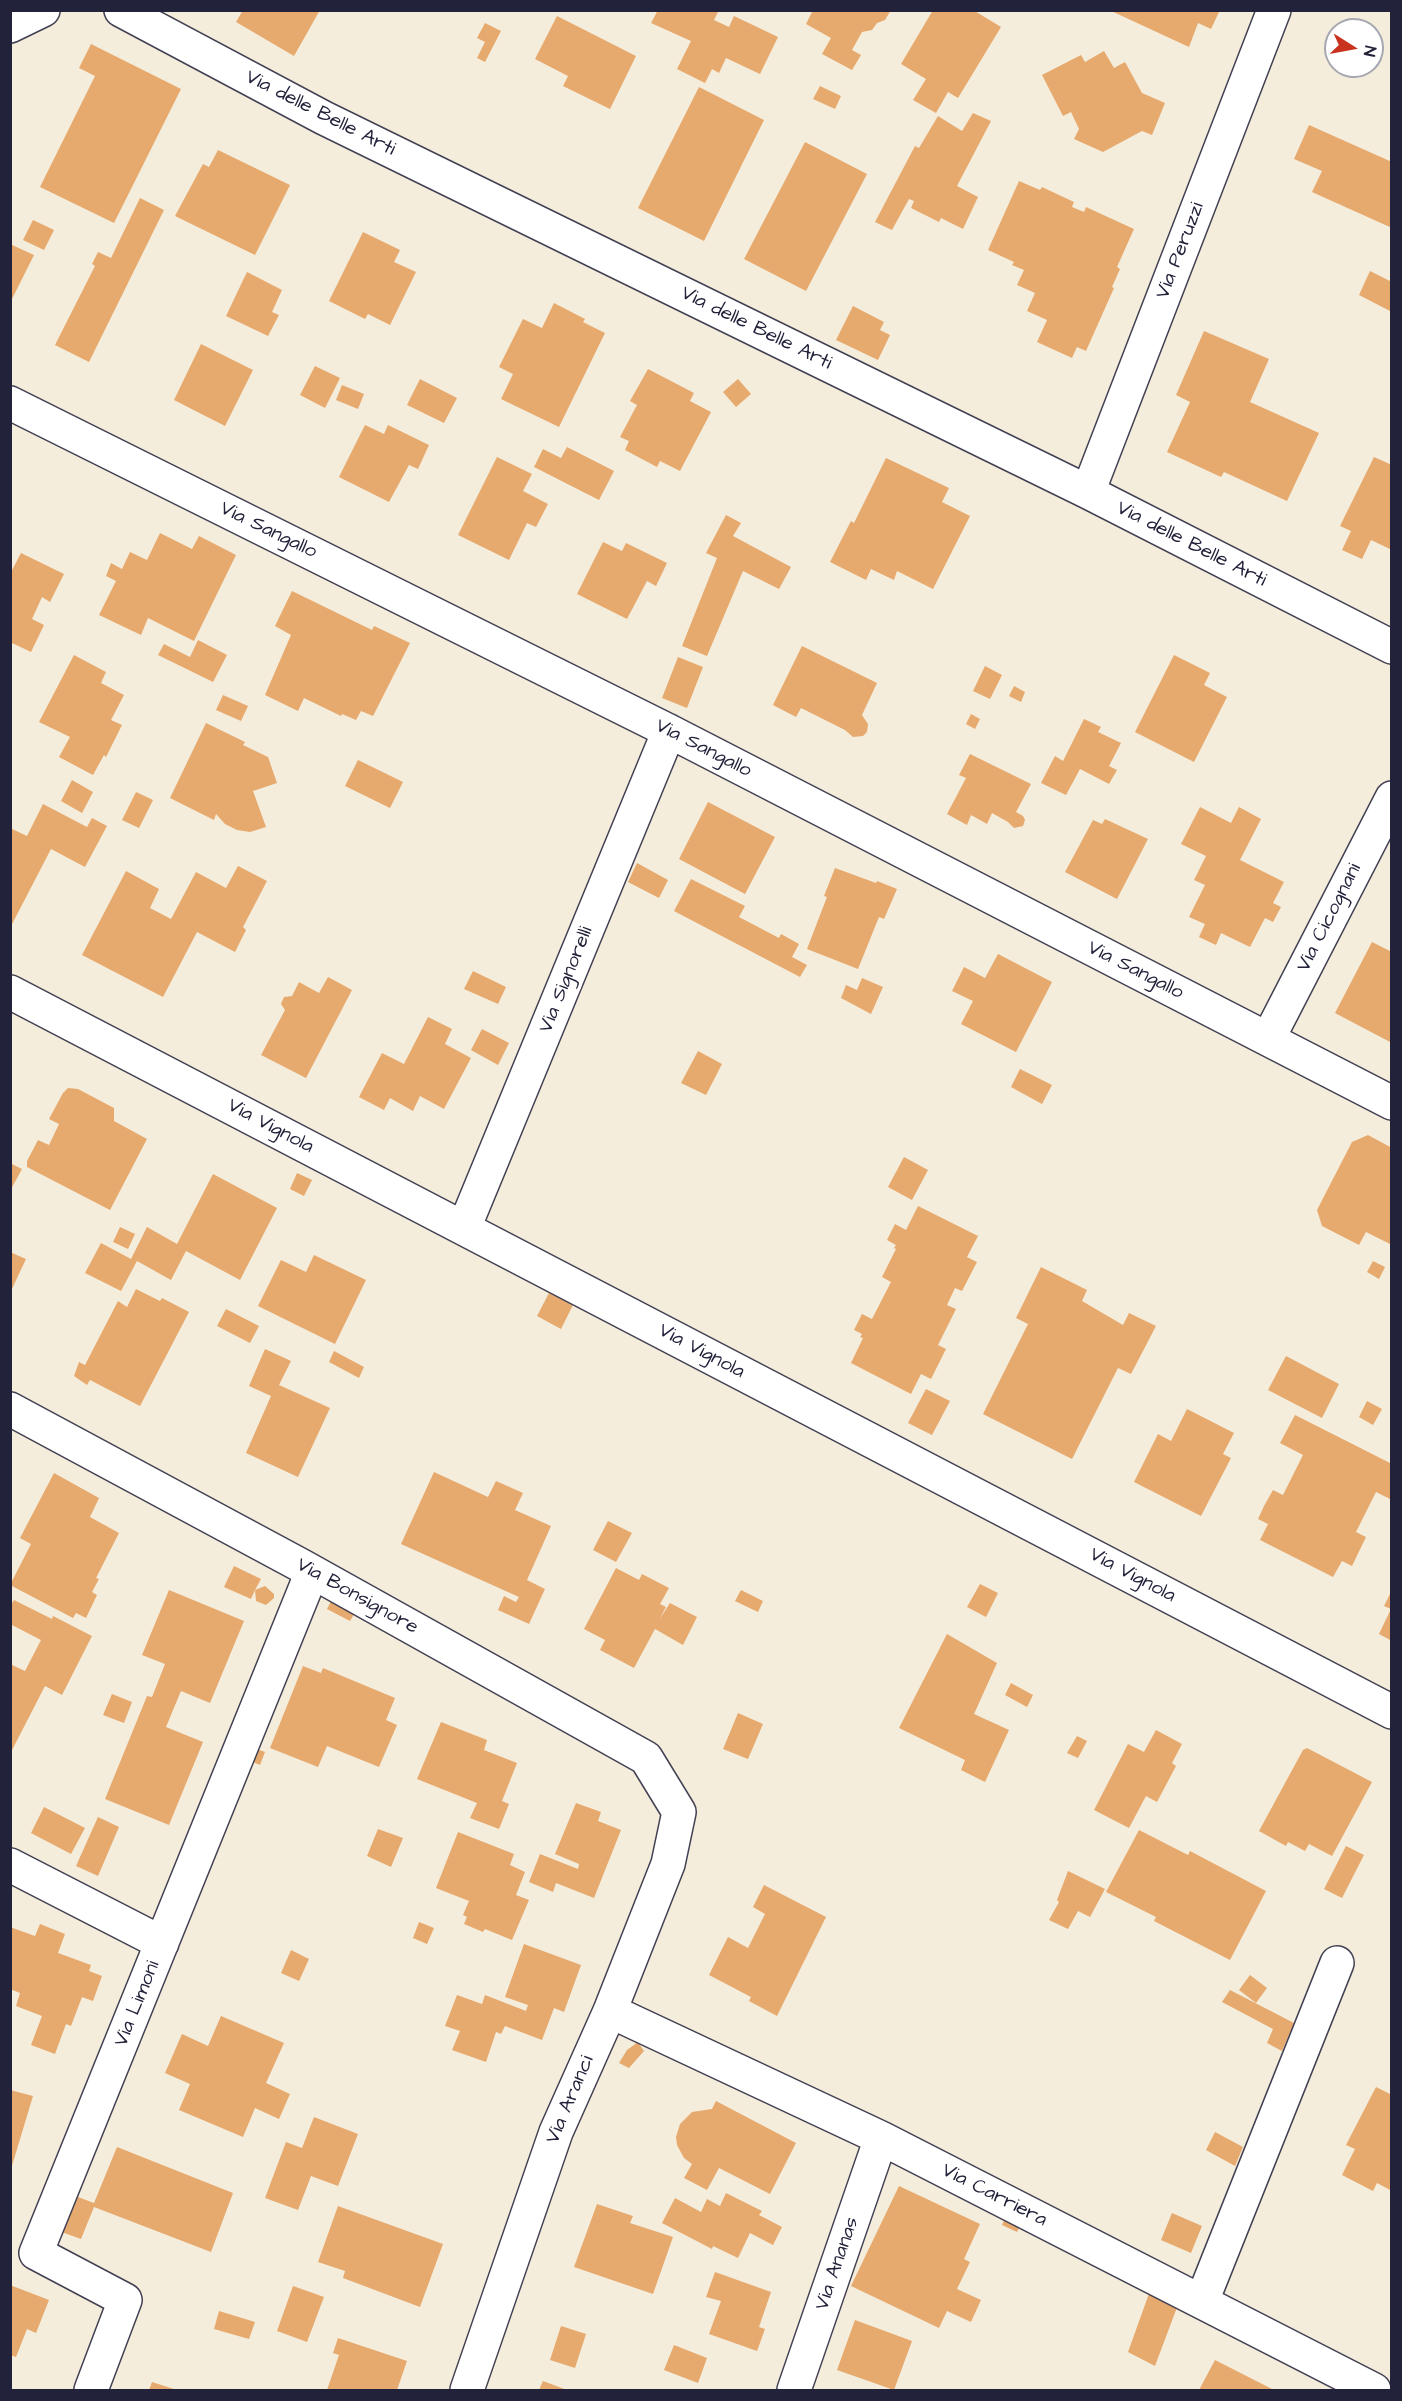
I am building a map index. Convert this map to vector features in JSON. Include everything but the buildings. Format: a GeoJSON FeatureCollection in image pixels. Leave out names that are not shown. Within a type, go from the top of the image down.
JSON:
{"type":"FeatureCollection","features":[{"type":"Feature","properties":{"kind":"street","name":"Via delle Belle Arti"},"geometry":{"type":"LineString","coordinates":[[121,10],[324,118],[1088,492],[1392,647]]}},
{"type":"Feature","properties":{"kind":"street","name":"Via Peruzzi"},"geometry":{"type":"LineString","coordinates":[[1088,492],[1274,10]]}},
{"type":"Feature","properties":{"kind":"street","name":"Via Sangallo"},"geometry":{"type":"LineString","coordinates":[[10,403],[669,731],[1392,1103]]}},
{"type":"Feature","properties":{"kind":"street","name":"Via Signorelli"},"geometry":{"type":"LineString","coordinates":[[464,1228],[669,731]]}},
{"type":"Feature","properties":{"kind":"street","name":"Via Cicognani"},"geometry":{"type":"LineString","coordinates":[[1268,1039],[1392,798]]}},
{"type":"Feature","properties":{"kind":"street","name":"Via Vignola"},"geometry":{"type":"LineString","coordinates":[[10,992],[1392,1712]]}},
{"type":"Feature","properties":{"kind":"street","name":"Via Bonsignore"},"geometry":{"type":"LineString","coordinates":[[11,1409],[312,1572],[646,1758],[679,1812]]}},
{"type":"Feature","properties":{"kind":"street","name":"Via Limoni"},"geometry":{"type":"LineString","coordinates":[[91,2391],[125,2300],[36,2253],[312,1572]]}},
{"type":"Feature","properties":{"kind":"street","name":"Via Aranci"},"geometry":{"type":"LineString","coordinates":[[467,2391],[556,2132],[610,2011],[668,1864],[679,1812]]}},
{"type":"Feature","properties":{"kind":"street"},"geometry":{"type":"LineString","coordinates":[[10,1865],[162,1943]]}},
{"type":"Feature","properties":{"kind":"street"},"geometry":{"type":"LineString","coordinates":[[1202,2301],[1337,1963]]}},
{"type":"Feature","properties":{"kind":"street","name":"Via Carriera"},"geometry":{"type":"LineString","coordinates":[[610,2011],[881,2138],[1374,2391]]}},
{"type":"Feature","properties":{"kind":"street","name":"Via Ananas"},"geometry":{"type":"LineString","coordinates":[[794,2391],[881,2138]]}}]}
